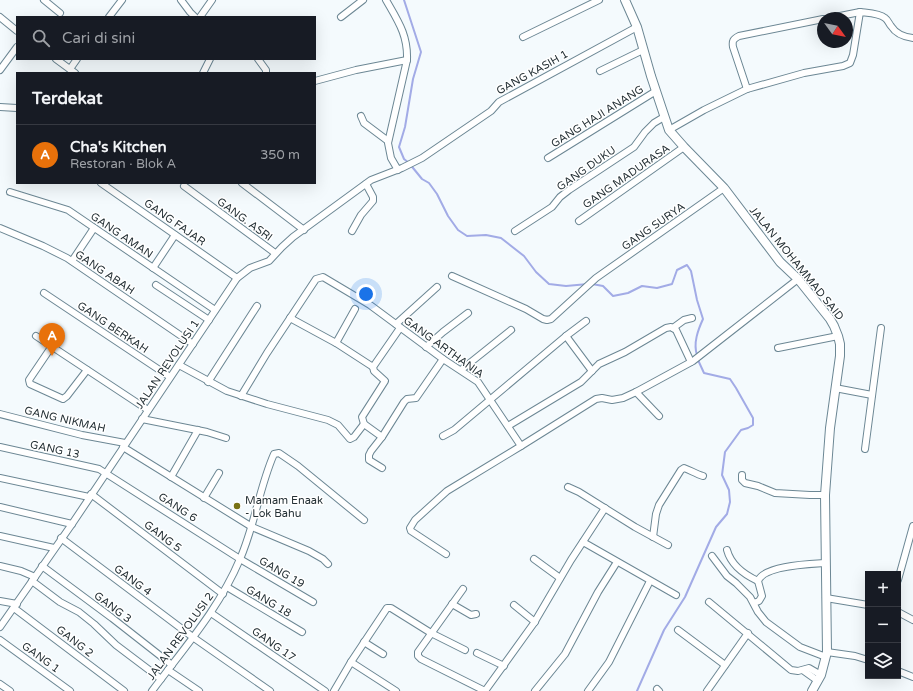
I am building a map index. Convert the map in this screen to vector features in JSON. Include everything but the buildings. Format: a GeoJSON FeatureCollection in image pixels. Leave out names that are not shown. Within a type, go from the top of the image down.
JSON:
{"type":"FeatureCollection","features":[{"type":"Feature","properties":{"kind":"street"},"geometry":{"type":"LineString","coordinates":[[44,0],[60,14]]}},
{"type":"Feature","properties":{"kind":"street"},"geometry":{"type":"LineString","coordinates":[[110,16],[122,0]]}},
{"type":"Feature","properties":{"kind":"street"},"geometry":{"type":"LineString","coordinates":[[181,0],[194,16]]}},
{"type":"Feature","properties":{"kind":"street"},"geometry":{"type":"LineString","coordinates":[[201,16],[212,0]]}},
{"type":"Feature","properties":{"kind":"street"},"geometry":{"type":"LineString","coordinates":[[341,17],[363,0]]}},
{"type":"Feature","properties":{"kind":"street"},"geometry":{"type":"LineString","coordinates":[[386,0],[402,29],[407,50],[407,60],[388,141],[391,158],[400,169]]}},
{"type":"Feature","properties":{"kind":"street"},"geometry":{"type":"LineString","coordinates":[[523,37],[599,0]]}},
{"type":"Feature","properties":{"kind":"street","name":"JALAN MOHAMMAD SAID"},"geometry":{"type":"LineString","coordinates":[[625,0],[637,26],[643,50],[669,130],[684,148],[724,188],[780,262],[798,279],[830,319],[838,336],[840,356],[830,428],[825,495],[826,654],[820,678],[812,691]]}},
{"type":"Feature","properties":{"kind":"street"},"geometry":{"type":"LineString","coordinates":[[853,13],[860,12],[882,16],[899,34],[913,38]]}},
{"type":"Feature","properties":{"kind":"street"},"geometry":{"type":"LineString","coordinates":[[669,130],[704,110],[747,89],[804,73],[843,66],[850,63],[853,55],[860,12]]}},
{"type":"Feature","properties":{"kind":"street"},"geometry":{"type":"LineString","coordinates":[[0,17],[16,30]]}},
{"type":"Feature","properties":{"kind":"street"},"geometry":{"type":"LineString","coordinates":[[747,89],[733,47],[732,42],[734,39],[739,36],[817,20]]}},
{"type":"Feature","properties":{"kind":"street","name":"GANG KASIH 1"},"geometry":{"type":"LineString","coordinates":[[400,169],[422,158],[491,111],[499,102],[637,26]]}},
{"type":"Feature","properties":{"kind":"street"},"geometry":{"type":"LineString","coordinates":[[0,70],[16,48]]}},
{"type":"Feature","properties":{"kind":"street"},"geometry":{"type":"LineString","coordinates":[[600,71],[643,50]]}},
{"type":"Feature","properties":{"kind":"street"},"geometry":{"type":"LineString","coordinates":[[57,60],[72,71],[77,60]]}},
{"type":"Feature","properties":{"kind":"street"},"geometry":{"type":"LineString","coordinates":[[203,72],[209,60]]}},
{"type":"Feature","properties":{"kind":"street"},"geometry":{"type":"LineString","coordinates":[[259,60],[266,72]]}},
{"type":"Feature","properties":{"kind":"street"},"geometry":{"type":"LineString","coordinates":[[316,81],[356,70],[407,60]]}},
{"type":"Feature","properties":{"kind":"street","name":"GANG HAJI ANANG"},"geometry":{"type":"LineString","coordinates":[[548,158],[656,91]]}},
{"type":"Feature","properties":{"kind":"street"},"geometry":{"type":"LineString","coordinates":[[0,106],[16,108]]}},
{"type":"Feature","properties":{"kind":"street"},"geometry":{"type":"LineString","coordinates":[[361,116],[364,123],[388,141]]}},
{"type":"Feature","properties":{"kind":"street","name":"GANG DUKU"},"geometry":{"type":"LineString","coordinates":[[515,231],[552,207],[568,190],[634,147],[654,123],[664,118]]}},
{"type":"Feature","properties":{"kind":"street","name":"GANG MADURASA"},"geometry":{"type":"LineString","coordinates":[[579,221],[684,148]]}},
{"type":"Feature","properties":{"kind":"street","name":"JALAN REVOLUSI 1"},"geometry":{"type":"LineString","coordinates":[[0,627],[72,524],[238,278],[250,268],[269,261],[282,247],[366,184],[378,177],[400,169]]}},
{"type":"Feature","properties":{"kind":"street","name":"GANG FAJAR"},"geometry":{"type":"LineString","coordinates":[[102,184],[238,278]]}},
{"type":"Feature","properties":{"kind":"street"},"geometry":{"type":"LineString","coordinates":[[243,184],[304,230]]}},
{"type":"Feature","properties":{"kind":"street"},"geometry":{"type":"LineString","coordinates":[[352,231],[373,201],[373,197],[366,184]]}},
{"type":"Feature","properties":{"kind":"street","name":"GANG. ASRI"},"geometry":{"type":"LineString","coordinates":[[184,186],[276,254]]}},
{"type":"Feature","properties":{"kind":"street","name":"GANG SURYA"},"geometry":{"type":"LineString","coordinates":[[452,276],[547,320],[551,319],[591,281],[724,188]]}},
{"type":"Feature","properties":{"kind":"street","name":"GANG AMAN"},"geometry":{"type":"LineString","coordinates":[[10,192],[68,210],[216,310]]}},
{"type":"Feature","properties":{"kind":"street","name":"GANG ABAH"},"geometry":{"type":"LineString","coordinates":[[0,228],[43,246],[72,261],[193,344]]}},
{"type":"Feature","properties":{"kind":"street"},"geometry":{"type":"LineString","coordinates":[[72,261],[94,228]]}},
{"type":"Feature","properties":{"kind":"street"},"geometry":{"type":"LineString","coordinates":[[153,268],[176,235]]}},
{"type":"Feature","properties":{"kind":"street","name":"GANG ARTHANIA"},"geometry":{"type":"LineString","coordinates":[[240,396],[316,279],[323,276],[370,305],[426,347],[478,382],[521,446]]}},
{"type":"Feature","properties":{"kind":"street"},"geometry":{"type":"LineString","coordinates":[[446,554],[412,531],[410,528],[415,520],[447,491],[596,399],[602,398],[612,400],[636,392],[692,361],[798,279]]}},
{"type":"Feature","properties":{"kind":"street"},"geometry":{"type":"LineString","coordinates":[[156,285],[209,320]]}},
{"type":"Feature","properties":{"kind":"street"},"geometry":{"type":"LineString","coordinates":[[373,367],[398,326],[437,287]]}},
{"type":"Feature","properties":{"kind":"street","name":"GANG BERKAH"},"geometry":{"type":"LineString","coordinates":[[44,293],[170,377]]}},
{"type":"Feature","properties":{"kind":"street"},"geometry":{"type":"LineString","coordinates":[[208,382],[257,306]]}},
{"type":"Feature","properties":{"kind":"street"},"geometry":{"type":"LineString","coordinates":[[336,344],[355,309]]}},
{"type":"Feature","properties":{"kind":"street"},"geometry":{"type":"LineString","coordinates":[[426,347],[468,313]]}},
{"type":"Feature","properties":{"kind":"street"},"geometry":{"type":"LineString","coordinates":[[290,318],[373,367],[374,371],[385,381],[362,417],[364,424],[382,437]]}},
{"type":"Feature","properties":{"kind":"street"},"geometry":{"type":"LineString","coordinates":[[508,426],[581,382],[605,361],[625,352],[666,328],[673,328],[684,320],[692,318]]}},
{"type":"Feature","properties":{"kind":"street"},"geometry":{"type":"LineString","coordinates":[[443,436],[454,430],[586,321]]}},
{"type":"Feature","properties":{"kind":"street"},"geometry":{"type":"LineString","coordinates":[[673,328],[676,330],[692,361]]}},
{"type":"Feature","properties":{"kind":"street"},"geometry":{"type":"LineString","coordinates":[[865,449],[881,328]]}},
{"type":"Feature","properties":{"kind":"street"},"geometry":{"type":"LineString","coordinates":[[460,370],[511,330]]}},
{"type":"Feature","properties":{"kind":"street"},"geometry":{"type":"LineString","coordinates":[[36,336],[148,410]]}},
{"type":"Feature","properties":{"kind":"street"},"geometry":{"type":"LineString","coordinates":[[566,336],[592,371]]}},
{"type":"Feature","properties":{"kind":"street"},"geometry":{"type":"LineString","coordinates":[[778,348],[838,336]]}},
{"type":"Feature","properties":{"kind":"street"},"geometry":{"type":"LineString","coordinates":[[52,346],[29,380],[30,384],[63,399],[87,370]]}},
{"type":"Feature","properties":{"kind":"street"},"geometry":{"type":"LineString","coordinates":[[382,468],[369,460],[371,451],[382,437],[404,402],[407,399],[416,398],[443,359]]}},
{"type":"Feature","properties":{"kind":"street"},"geometry":{"type":"LineString","coordinates":[[179,365],[208,382],[240,396],[328,420],[338,425],[350,439],[354,437],[364,424]]}},
{"type":"Feature","properties":{"kind":"street"},"geometry":{"type":"LineString","coordinates":[[835,388],[872,395]]}},
{"type":"Feature","properties":{"kind":"street"},"geometry":{"type":"LineString","coordinates":[[636,392],[659,416]]}},
{"type":"Feature","properties":{"kind":"street","name":"GANG NIKMAH"},"geometry":{"type":"LineString","coordinates":[[0,414],[124,445]]}},
{"type":"Feature","properties":{"kind":"street"},"geometry":{"type":"LineString","coordinates":[[142,419],[207,432],[226,438]]}},
{"type":"Feature","properties":{"kind":"street"},"geometry":{"type":"LineString","coordinates":[[171,477],[198,430]]}},
{"type":"Feature","properties":{"kind":"street"},"geometry":{"type":"LineString","coordinates":[[124,445],[146,461],[252,527],[309,551],[323,558],[328,564]]}},
{"type":"Feature","properties":{"kind":"street","name":"GANG 13"},"geometry":{"type":"LineString","coordinates":[[0,447],[88,466],[106,472]]}},
{"type":"Feature","properties":{"kind":"street","name":"JALAN REVOLUSI 2"},"geometry":{"type":"LineString","coordinates":[[152,691],[194,638],[227,588],[252,527],[266,474],[276,453],[285,456],[364,520]]}},
{"type":"Feature","properties":{"kind":"street"},"geometry":{"type":"LineString","coordinates":[[653,537],[656,514],[659,505],[681,470],[684,468],[703,476]]}},
{"type":"Feature","properties":{"kind":"street","name":"GANG 6"},"geometry":{"type":"LineString","coordinates":[[106,472],[240,559]]}},
{"type":"Feature","properties":{"kind":"street"},"geometry":{"type":"LineString","coordinates":[[204,498],[219,473]]}},
{"type":"Feature","properties":{"kind":"street"},"geometry":{"type":"LineString","coordinates":[[742,475],[742,480],[745,483],[758,486],[775,493],[825,495]]}},
{"type":"Feature","properties":{"kind":"street"},"geometry":{"type":"LineString","coordinates":[[0,478],[90,496]]}},
{"type":"Feature","properties":{"kind":"street"},"geometry":{"type":"LineString","coordinates":[[568,487],[668,545]]}},
{"type":"Feature","properties":{"kind":"street","name":"GANG 5"},"geometry":{"type":"LineString","coordinates":[[90,496],[223,594]]}},
{"type":"Feature","properties":{"kind":"street"},"geometry":{"type":"LineString","coordinates":[[0,507],[72,524]]}},
{"type":"Feature","properties":{"kind":"street"},"geometry":{"type":"LineString","coordinates":[[462,589],[418,652],[419,657],[485,691],[535,622],[560,578],[605,508]]}},
{"type":"Feature","properties":{"kind":"street"},"geometry":{"type":"LineString","coordinates":[[900,571],[913,526]]}},
{"type":"Feature","properties":{"kind":"street"},"geometry":{"type":"LineString","coordinates":[[0,536],[54,548]]}},
{"type":"Feature","properties":{"kind":"street","name":"GANG 4"},"geometry":{"type":"LineString","coordinates":[[61,538],[194,638],[270,691]]}},
{"type":"Feature","properties":{"kind":"street"},"geometry":{"type":"LineString","coordinates":[[583,542],[676,595]]}},
{"type":"Feature","properties":{"kind":"street"},"geometry":{"type":"LineString","coordinates":[[727,550],[732,560],[745,575],[758,581]]}},
{"type":"Feature","properties":{"kind":"street"},"geometry":{"type":"LineString","coordinates":[[712,556],[720,568],[744,590],[766,622],[800,647],[826,654],[855,656],[865,659]]}},
{"type":"Feature","properties":{"kind":"street","name":"GANG 19"},"geometry":{"type":"LineString","coordinates":[[240,559],[313,602]]}},
{"type":"Feature","properties":{"kind":"street"},"geometry":{"type":"LineString","coordinates":[[534,559],[560,578]]}},
{"type":"Feature","properties":{"kind":"street"},"geometry":{"type":"LineString","coordinates":[[535,691],[565,654],[598,592],[617,562]]}},
{"type":"Feature","properties":{"kind":"street"},"geometry":{"type":"LineString","coordinates":[[758,581],[762,576],[777,569],[798,565],[826,563]]}},
{"type":"Feature","properties":{"kind":"street"},"geometry":{"type":"LineString","coordinates":[[0,566],[21,571],[34,579],[60,602],[79,612],[116,645],[161,679]]}},
{"type":"Feature","properties":{"kind":"street","name":"GANG 3"},"geometry":{"type":"LineString","coordinates":[[42,566],[99,608],[199,691]]}},
{"type":"Feature","properties":{"kind":"street"},"geometry":{"type":"LineString","coordinates":[[588,691],[609,662],[650,581]]}},
{"type":"Feature","properties":{"kind":"street"},"geometry":{"type":"LineString","coordinates":[[754,603],[762,596],[758,581]]}},
{"type":"Feature","properties":{"kind":"street","name":"GANG 18"},"geometry":{"type":"LineString","coordinates":[[227,588],[302,632]]}},
{"type":"Feature","properties":{"kind":"street"},"geometry":{"type":"LineString","coordinates":[[826,598],[865,604]]}},
{"type":"Feature","properties":{"kind":"street"},"geometry":{"type":"LineString","coordinates":[[0,601],[15,606]]}},
{"type":"Feature","properties":{"kind":"street"},"geometry":{"type":"LineString","coordinates":[[709,602],[792,671],[804,670],[820,678]]}},
{"type":"Feature","properties":{"kind":"street"},"geometry":{"type":"LineString","coordinates":[[452,604],[471,615],[476,614]]}},
{"type":"Feature","properties":{"kind":"street"},"geometry":{"type":"LineString","coordinates":[[514,605],[535,622]]}},
{"type":"Feature","properties":{"kind":"street","name":"GANG 2"},"geometry":{"type":"LineString","coordinates":[[15,606],[124,691]]}},
{"type":"Feature","properties":{"kind":"street"},"geometry":{"type":"LineString","coordinates":[[334,691],[351,662],[387,608],[392,608],[431,633],[465,650]]}},
{"type":"Feature","properties":{"kind":"street","name":"GANG 17"},"geometry":{"type":"LineString","coordinates":[[211,613],[325,691]]}},
{"type":"Feature","properties":{"kind":"street"},"geometry":{"type":"LineString","coordinates":[[901,614],[913,620]]}},
{"type":"Feature","properties":{"kind":"street"},"geometry":{"type":"LineString","coordinates":[[678,630],[725,665]]}},
{"type":"Feature","properties":{"kind":"street"},"geometry":{"type":"LineString","coordinates":[[707,691],[748,633]]}},
{"type":"Feature","properties":{"kind":"street","name":"GANG 1"},"geometry":{"type":"LineString","coordinates":[[0,640],[70,691]]}},
{"type":"Feature","properties":{"kind":"street"},"geometry":{"type":"LineString","coordinates":[[364,642],[383,654]]}},
{"type":"Feature","properties":{"kind":"street"},"geometry":{"type":"LineString","coordinates":[[477,653],[504,666]]}},
{"type":"Feature","properties":{"kind":"street"},"geometry":{"type":"LineString","coordinates":[[351,662],[396,691]]}},
{"type":"Feature","properties":{"kind":"street"},"geometry":{"type":"LineString","coordinates":[[901,672],[913,678]]}},
{"type":"Feature","properties":{"kind":"street"},"geometry":{"type":"LineString","coordinates":[[0,684],[10,691]]}},
{"type":"Feature","properties":{"kind":"waterway"},"geometry":{"type":"LineString","coordinates":[[404,0],[421,52],[413,79],[405,127],[399,147],[404,159],[422,179],[429,183],[458,230],[467,236],[486,235],[501,238],[524,256],[536,272],[549,284],[566,286],[588,284]]}},
{"type":"Feature","properties":{"kind":"waterway"},"geometry":{"type":"LineString","coordinates":[[592,284],[603,286],[613,296],[628,293],[642,286],[657,288],[672,284],[677,270],[687,265],[691,271],[697,300],[703,319],[696,341],[697,355]]}},
{"type":"Feature","properties":{"kind":"waterway"},"geometry":{"type":"LineString","coordinates":[[637,691],[664,630],[685,597],[716,527],[727,514],[730,502],[729,490],[722,475],[725,452],[741,430],[753,425],[753,418],[730,379],[704,373],[698,360]]}},
{"type":"Feature","properties":{"kind":"place","name":"Cha's Kitchen"},"geometry":{"type":"Point","coordinates":[52,356]}},
{"type":"Feature","properties":{"kind":"place","name":"Mamam Enaak - Lok Bahu"},"geometry":{"type":"Point","coordinates":[237,506]}}]}
